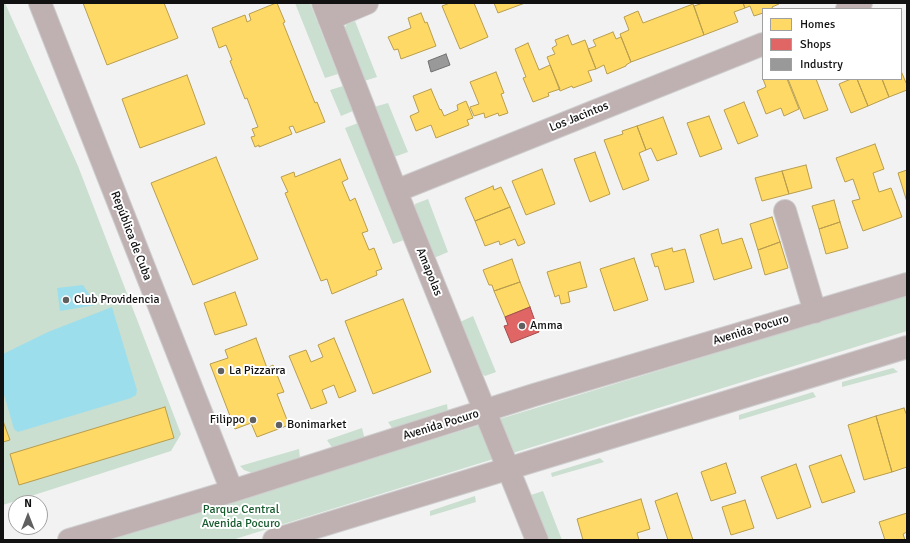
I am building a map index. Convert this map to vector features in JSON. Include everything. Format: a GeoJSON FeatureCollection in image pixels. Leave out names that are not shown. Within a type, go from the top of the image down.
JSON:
{"type":"FeatureCollection","features":[{"type":"Feature","properties":{"kind":"street","name":"República de Cuba"},"geometry":{"type":"LineString","coordinates":[[40,3],[232,491]]}},
{"type":"Feature","properties":{"kind":"street"},"geometry":{"type":"LineString","coordinates":[[326,11],[367,3]]}},
{"type":"Feature","properties":{"kind":"street"},"geometry":{"type":"LineString","coordinates":[[849,8],[861,3]]}},
{"type":"Feature","properties":{"kind":"street","name":"Amapolas"},"geometry":{"type":"LineString","coordinates":[[326,11],[396,191],[537,540]]}},
{"type":"Feature","properties":{"kind":"street","name":"Los Jacintos"},"geometry":{"type":"LineString","coordinates":[[396,191],[762,44]]}},
{"type":"Feature","properties":{"kind":"street"},"geometry":{"type":"LineString","coordinates":[[785,210],[814,312]]}},
{"type":"Feature","properties":{"kind":"street","name":"Avenida Pocuro"},"geometry":{"type":"LineString","coordinates":[[69,540],[232,491],[485,411],[907,284]]}},
{"type":"Feature","properties":{"kind":"street"},"geometry":{"type":"LineString","coordinates":[[274,540],[907,347]]}},
{"type":"Feature","properties":{"kind":"green space","name":"Club Providencia"},"geometry":{"type":"Polygon","coordinates":[[[3,3],[5,3],[78,166],[181,434],[171,451],[34,495],[8,495],[8,503],[3,505],[3,3]]]}},
{"type":"Feature","properties":{"kind":"green space"},"geometry":{"type":"Polygon","coordinates":[[[295,3],[310,3],[338,74],[325,78],[295,3]]]}},
{"type":"Feature","properties":{"kind":"green space"},"geometry":{"type":"Polygon","coordinates":[[[355,21],[377,77],[364,81],[343,30],[347,24],[355,21]]]}},
{"type":"Feature","properties":{"kind":"green space"},"geometry":{"type":"Polygon","coordinates":[[[343,86],[353,111],[341,116],[330,90],[343,86]]]}},
{"type":"Feature","properties":{"kind":"green space"},"geometry":{"type":"Polygon","coordinates":[[[388,103],[408,152],[394,157],[374,107],[388,103]]]}},
{"type":"Feature","properties":{"kind":"green space"},"geometry":{"type":"Polygon","coordinates":[[[358,123],[404,240],[393,244],[345,128],[358,123]]]}},
{"type":"Feature","properties":{"kind":"green space"},"geometry":{"type":"Polygon","coordinates":[[[428,199],[448,252],[434,258],[414,209],[415,204],[428,199]]]}},
{"type":"Feature","properties":{"kind":"green space","name":"Parque Central Avenida Pocuro"},"geometry":{"type":"Polygon","coordinates":[[[907,295],[907,331],[232,540],[102,540],[907,295]]]}},
{"type":"Feature","properties":{"kind":"green space"},"geometry":{"type":"Polygon","coordinates":[[[473,316],[496,372],[485,376],[480,372],[460,322],[473,316]]]}},
{"type":"Feature","properties":{"kind":"green space"},"geometry":{"type":"Polygon","coordinates":[[[893,368],[898,372],[842,387],[842,382],[893,368]]]}},
{"type":"Feature","properties":{"kind":"green space"},"geometry":{"type":"Polygon","coordinates":[[[813,392],[816,397],[739,420],[739,415],[813,392]]]}},
{"type":"Feature","properties":{"kind":"green space"},"geometry":{"type":"Polygon","coordinates":[[[447,404],[448,412],[392,428],[388,422],[447,404]]]}},
{"type":"Feature","properties":{"kind":"green space"},"geometry":{"type":"Polygon","coordinates":[[[362,428],[365,440],[333,449],[327,440],[362,428]]]}},
{"type":"Feature","properties":{"kind":"green space"},"geometry":{"type":"Polygon","coordinates":[[[299,449],[300,458],[252,473],[244,470],[240,466],[299,449]]]}},
{"type":"Feature","properties":{"kind":"green space"},"geometry":{"type":"Polygon","coordinates":[[[600,458],[604,462],[552,477],[551,473],[600,458]]]}},
{"type":"Feature","properties":{"kind":"green space"},"geometry":{"type":"Polygon","coordinates":[[[543,491],[562,540],[548,540],[531,495],[543,491]]]}},
{"type":"Feature","properties":{"kind":"green space"},"geometry":{"type":"Polygon","coordinates":[[[475,496],[476,502],[430,516],[430,511],[475,496]]]}},
{"type":"Feature","properties":{"kind":"water","name":"Club Providencia"},"geometry":{"type":"Polygon","coordinates":[[[83,285],[96,305],[60,311],[57,288],[83,285]]]}},
{"type":"Feature","properties":{"kind":"water","name":"Club Providencia"},"geometry":{"type":"Polygon","coordinates":[[[112,307],[137,390],[136,395],[131,398],[18,432],[14,429],[3,391],[3,354],[48,332],[112,307]]]}},
{"type":"Feature","properties":{"kind":"building: Homes"},"geometry":{"type":"Polygon","coordinates":[[[83,3],[164,3],[178,38],[107,65],[83,3]]]}},
{"type":"Feature","properties":{"kind":"building: Homes"},"geometry":{"type":"Polygon","coordinates":[[[276,3],[285,22],[283,23],[315,103],[317,102],[325,122],[296,133],[293,126],[289,127],[292,134],[259,147],[259,145],[255,147],[251,137],[255,136],[252,129],[258,127],[230,61],[232,60],[226,45],[219,48],[212,28],[245,15],[247,22],[251,20],[249,14],[276,3]]]}},
{"type":"Feature","properties":{"kind":"building: Homes"},"geometry":{"type":"Polygon","coordinates":[[[450,3],[474,3],[488,37],[460,49],[442,6],[450,3]]]}},
{"type":"Feature","properties":{"kind":"building: Homes"},"geometry":{"type":"Polygon","coordinates":[[[494,3],[525,3],[498,13],[494,3]]]}},
{"type":"Feature","properties":{"kind":"building: Homes"},"geometry":{"type":"Polygon","coordinates":[[[703,3],[743,3],[745,8],[734,12],[738,22],[704,35],[694,6],[703,3]]]}},
{"type":"Feature","properties":{"kind":"building: Homes"},"geometry":{"type":"Polygon","coordinates":[[[743,3],[779,4],[772,8],[762,8],[762,13],[754,16],[750,6],[745,8],[743,3]]]}},
{"type":"Feature","properties":{"kind":"building: Homes"},"geometry":{"type":"Polygon","coordinates":[[[693,4],[704,35],[631,62],[620,34],[629,30],[624,17],[638,11],[643,23],[693,4]]]}},
{"type":"Feature","properties":{"kind":"building: Homes"},"geometry":{"type":"Polygon","coordinates":[[[421,13],[425,23],[427,22],[436,46],[401,59],[398,49],[394,50],[388,37],[411,28],[408,18],[421,13]]]}},
{"type":"Feature","properties":{"kind":"building: Homes"},"geometry":{"type":"Polygon","coordinates":[[[613,32],[616,39],[621,37],[631,62],[626,66],[607,74],[604,65],[596,69],[588,49],[596,46],[593,40],[613,32]]]}},
{"type":"Feature","properties":{"kind":"building: Homes"},"geometry":{"type":"Polygon","coordinates":[[[568,35],[572,45],[585,40],[596,69],[588,71],[592,81],[560,91],[547,57],[555,54],[552,48],[557,45],[555,40],[568,35]]]}},
{"type":"Feature","properties":{"kind":"building: Homes"},"geometry":{"type":"Polygon","coordinates":[[[528,43],[539,70],[550,65],[560,89],[548,93],[549,96],[533,102],[523,78],[526,77],[515,49],[528,43]]]}},
{"type":"Feature","properties":{"kind":"building: Homes"},"geometry":{"type":"Polygon","coordinates":[[[496,72],[504,93],[501,94],[508,113],[499,116],[498,113],[485,118],[484,113],[474,116],[470,107],[479,104],[470,82],[496,72]]]}},
{"type":"Feature","properties":{"kind":"building: Homes"},"geometry":{"type":"Polygon","coordinates":[[[902,73],[907,85],[907,90],[889,97],[882,80],[902,80],[902,73]]]}},
{"type":"Feature","properties":{"kind":"building: Homes"},"geometry":{"type":"Polygon","coordinates":[[[187,75],[205,124],[140,148],[122,99],[187,75]]]}},
{"type":"Feature","properties":{"kind":"building: Homes"},"geometry":{"type":"Polygon","coordinates":[[[763,80],[787,80],[799,109],[784,116],[781,108],[766,114],[757,91],[766,87],[763,80]]]}},
{"type":"Feature","properties":{"kind":"building: Homes"},"geometry":{"type":"Polygon","coordinates":[[[788,80],[816,80],[828,110],[804,119],[788,80]]]}},
{"type":"Feature","properties":{"kind":"building: Homes"},"geometry":{"type":"Polygon","coordinates":[[[849,80],[857,80],[868,106],[851,113],[839,84],[849,80]]]}},
{"type":"Feature","properties":{"kind":"building: Homes"},"geometry":{"type":"Polygon","coordinates":[[[857,80],[882,80],[889,97],[868,106],[857,80]]]}},
{"type":"Feature","properties":{"kind":"building: Homes"},"geometry":{"type":"Polygon","coordinates":[[[431,89],[444,116],[458,110],[457,105],[466,101],[473,118],[467,120],[469,125],[436,138],[431,125],[416,131],[410,116],[419,112],[413,96],[431,89]]]}},
{"type":"Feature","properties":{"kind":"building: Homes"},"geometry":{"type":"Polygon","coordinates":[[[744,102],[758,136],[738,144],[724,110],[744,102]]]}},
{"type":"Feature","properties":{"kind":"building: Homes"},"geometry":{"type":"Polygon","coordinates":[[[709,116],[722,149],[700,157],[687,123],[709,116]]]}},
{"type":"Feature","properties":{"kind":"building: Homes"},"geometry":{"type":"Polygon","coordinates":[[[663,117],[677,154],[657,161],[651,148],[646,150],[637,126],[663,117]]]}},
{"type":"Feature","properties":{"kind":"building: Homes"},"geometry":{"type":"Polygon","coordinates":[[[637,126],[646,150],[639,153],[649,180],[623,190],[604,140],[623,134],[622,131],[637,126]]]}},
{"type":"Feature","properties":{"kind":"building: Homes"},"geometry":{"type":"Polygon","coordinates":[[[875,144],[884,169],[873,173],[879,192],[891,188],[902,217],[863,231],[852,201],[860,199],[853,179],[845,182],[836,158],[875,144]]]}},
{"type":"Feature","properties":{"kind":"building: Homes"},"geometry":{"type":"Polygon","coordinates":[[[595,152],[610,194],[590,202],[574,159],[595,152]]]}},
{"type":"Feature","properties":{"kind":"building: Homes"},"geometry":{"type":"Polygon","coordinates":[[[216,157],[258,259],[193,285],[151,183],[216,157]]]}},
{"type":"Feature","properties":{"kind":"building: Homes"},"geometry":{"type":"Polygon","coordinates":[[[340,159],[348,179],[342,182],[350,201],[355,198],[368,231],[362,233],[369,250],[374,248],[382,269],[376,271],[377,275],[332,294],[327,279],[321,281],[285,193],[288,192],[281,177],[294,172],[295,177],[340,159]]]}},
{"type":"Feature","properties":{"kind":"building: Homes"},"geometry":{"type":"Polygon","coordinates":[[[806,165],[812,188],[789,194],[782,171],[806,165]]]}},
{"type":"Feature","properties":{"kind":"building: Homes"},"geometry":{"type":"Polygon","coordinates":[[[542,169],[555,204],[526,215],[512,181],[542,169]]]}},
{"type":"Feature","properties":{"kind":"building: Homes"},"geometry":{"type":"Polygon","coordinates":[[[907,170],[907,202],[898,173],[907,170]]]}},
{"type":"Feature","properties":{"kind":"building: Homes"},"geometry":{"type":"Polygon","coordinates":[[[782,171],[789,194],[762,201],[755,178],[782,171]]]}},
{"type":"Feature","properties":{"kind":"building: Homes"},"geometry":{"type":"Polygon","coordinates":[[[493,186],[494,190],[501,187],[510,207],[475,221],[465,198],[493,186]]]}},
{"type":"Feature","properties":{"kind":"building: Homes"},"geometry":{"type":"Polygon","coordinates":[[[834,200],[840,222],[819,229],[812,206],[834,200]]]}},
{"type":"Feature","properties":{"kind":"building: Homes"},"geometry":{"type":"Polygon","coordinates":[[[510,207],[525,243],[518,246],[515,239],[500,245],[499,241],[485,246],[475,221],[510,207]]]}},
{"type":"Feature","properties":{"kind":"building: Homes"},"geometry":{"type":"Polygon","coordinates":[[[772,217],[780,242],[758,250],[750,224],[772,217]]]}},
{"type":"Feature","properties":{"kind":"building: Homes"},"geometry":{"type":"Polygon","coordinates":[[[840,222],[848,248],[826,254],[819,229],[840,222]]]}},
{"type":"Feature","properties":{"kind":"building: Homes"},"geometry":{"type":"Polygon","coordinates":[[[718,229],[722,244],[742,238],[752,268],[714,280],[700,235],[718,229]]]}},
{"type":"Feature","properties":{"kind":"building: Homes"},"geometry":{"type":"Polygon","coordinates":[[[780,242],[788,268],[765,275],[758,250],[780,242]]]}},
{"type":"Feature","properties":{"kind":"building: Homes"},"geometry":{"type":"Polygon","coordinates":[[[672,248],[673,252],[685,249],[694,282],[665,290],[658,266],[655,267],[651,254],[672,248]]]}},
{"type":"Feature","properties":{"kind":"building: Homes"},"geometry":{"type":"Polygon","coordinates":[[[634,258],[648,300],[614,311],[600,269],[634,258]]]}},
{"type":"Feature","properties":{"kind":"building: Homes"},"geometry":{"type":"Polygon","coordinates":[[[512,259],[520,282],[494,291],[492,285],[489,285],[483,270],[512,259]]]}},
{"type":"Feature","properties":{"kind":"building: Homes"},"geometry":{"type":"Polygon","coordinates":[[[580,262],[587,287],[568,292],[570,302],[561,304],[559,295],[555,297],[547,272],[580,262]]]}},
{"type":"Feature","properties":{"kind":"building: Homes"},"geometry":{"type":"Polygon","coordinates":[[[520,282],[530,307],[505,317],[494,291],[520,282]]]}},
{"type":"Feature","properties":{"kind":"building: Homes"},"geometry":{"type":"Polygon","coordinates":[[[235,292],[247,325],[215,335],[204,303],[235,292]]]}},
{"type":"Feature","properties":{"kind":"building: Homes"},"geometry":{"type":"Polygon","coordinates":[[[403,299],[431,372],[373,394],[345,321],[403,299]]]}},
{"type":"Feature","properties":{"kind":"building: Homes"},"geometry":{"type":"Polygon","coordinates":[[[256,338],[267,368],[273,365],[284,392],[277,394],[289,425],[257,437],[251,423],[235,429],[210,364],[228,358],[225,350],[256,338]]]}},
{"type":"Feature","properties":{"kind":"building: Homes"},"geometry":{"type":"Polygon","coordinates":[[[334,338],[356,391],[339,398],[334,385],[322,390],[327,403],[311,409],[289,356],[306,350],[311,362],[323,357],[318,345],[334,338]]]}},
{"type":"Feature","properties":{"kind":"building: Homes"},"geometry":{"type":"Polygon","coordinates":[[[165,407],[174,438],[19,485],[10,454],[165,407]]]}},
{"type":"Feature","properties":{"kind":"building: Homes"},"geometry":{"type":"Polygon","coordinates":[[[904,408],[907,416],[907,467],[892,472],[876,416],[904,408]]]}},
{"type":"Feature","properties":{"kind":"building: Homes"},"geometry":{"type":"Polygon","coordinates":[[[876,416],[892,472],[864,480],[848,425],[876,416]]]}},
{"type":"Feature","properties":{"kind":"building: Homes"},"geometry":{"type":"Polygon","coordinates":[[[3,421],[10,440],[3,442],[3,421]]]}},
{"type":"Feature","properties":{"kind":"building: Homes"},"geometry":{"type":"Polygon","coordinates":[[[841,455],[855,492],[822,503],[809,466],[841,455]]]}},
{"type":"Feature","properties":{"kind":"building: Homes"},"geometry":{"type":"Polygon","coordinates":[[[726,463],[736,493],[711,501],[701,472],[726,463]]]}},
{"type":"Feature","properties":{"kind":"building: Homes"},"geometry":{"type":"Polygon","coordinates":[[[796,464],[811,507],[777,519],[761,477],[796,464]]]}},
{"type":"Feature","properties":{"kind":"building: Homes"},"geometry":{"type":"Polygon","coordinates":[[[677,493],[693,540],[668,540],[655,501],[677,493]]]}},
{"type":"Feature","properties":{"kind":"building: Homes"},"geometry":{"type":"Polygon","coordinates":[[[641,499],[650,529],[637,533],[639,540],[583,540],[577,519],[641,499]]]}},
{"type":"Feature","properties":{"kind":"building: Homes"},"geometry":{"type":"Polygon","coordinates":[[[745,500],[754,528],[731,535],[722,507],[745,500]]]}},
{"type":"Feature","properties":{"kind":"building: Homes"},"geometry":{"type":"Polygon","coordinates":[[[907,513],[907,532],[903,534],[905,540],[885,540],[879,522],[907,513]]]}},
{"type":"Feature","properties":{"kind":"building: Shops","name":"Amma"},"geometry":{"type":"Polygon","coordinates":[[[530,307],[539,332],[511,343],[504,326],[508,325],[505,317],[530,307]]]}},
{"type":"Feature","properties":{"kind":"building: Industry"},"geometry":{"type":"Polygon","coordinates":[[[446,54],[450,65],[431,72],[428,61],[446,54]]]}},
{"type":"Feature","properties":{"kind":"place","name":"Club Providencia"},"geometry":{"type":"Point","coordinates":[66,300]}},
{"type":"Feature","properties":{"kind":"place","name":"Amma"},"geometry":{"type":"Point","coordinates":[522,326]}},
{"type":"Feature","properties":{"kind":"place","name":"La Pizzarra"},"geometry":{"type":"Point","coordinates":[221,371]}},
{"type":"Feature","properties":{"kind":"place","name":"Filippo"},"geometry":{"type":"Point","coordinates":[253,420]}},
{"type":"Feature","properties":{"kind":"place","name":"Bonimarket"},"geometry":{"type":"Point","coordinates":[279,425]}}]}
